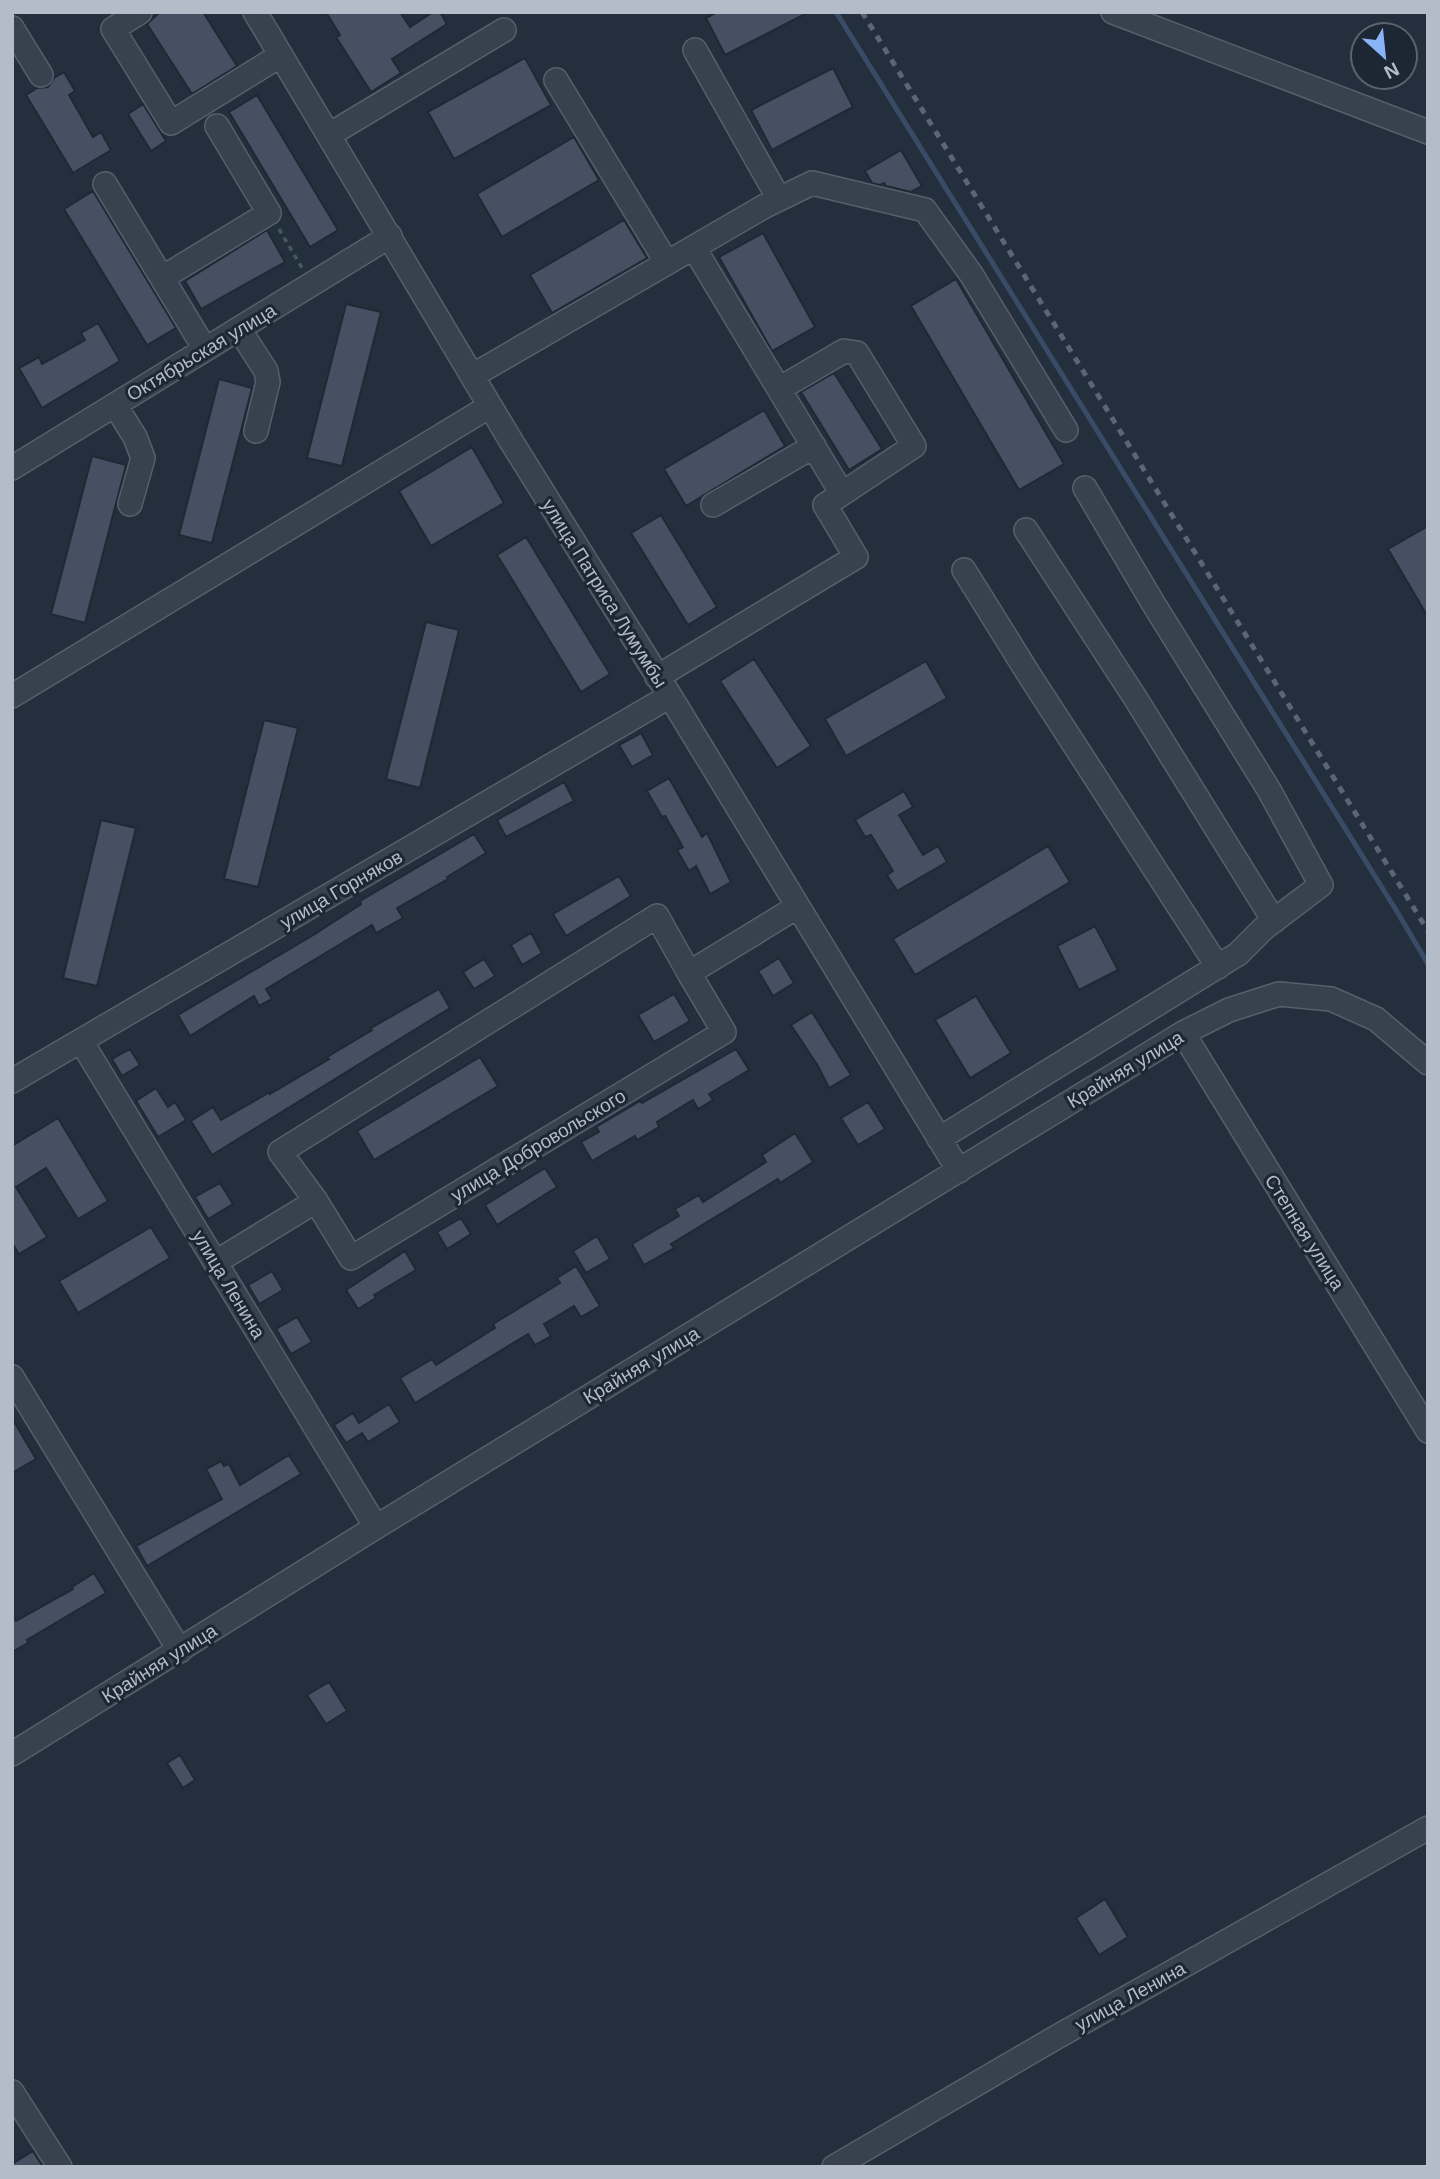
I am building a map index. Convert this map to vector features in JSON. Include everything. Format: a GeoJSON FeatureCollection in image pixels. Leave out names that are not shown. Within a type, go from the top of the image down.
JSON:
{"type":"FeatureCollection","features":[{"type":"Feature","properties":{"kind":"street"},"geometry":{"type":"LineString","coordinates":[[140,12],[113,29],[171,123],[281,55]]}},
{"type":"Feature","properties":{"kind":"street","name":"улица Патриса Лумумбы"},"geometry":{"type":"LineString","coordinates":[[255,12],[490,406],[959,1171]]}},
{"type":"Feature","properties":{"kind":"street"},"geometry":{"type":"LineString","coordinates":[[1113,12],[1428,132]]}},
{"type":"Feature","properties":{"kind":"street"},"geometry":{"type":"LineString","coordinates":[[12,28],[41,75]]}},
{"type":"Feature","properties":{"kind":"street"},"geometry":{"type":"LineString","coordinates":[[329,135],[504,30]]}},
{"type":"Feature","properties":{"kind":"street"},"geometry":{"type":"LineString","coordinates":[[695,50],[779,199]]}},
{"type":"Feature","properties":{"kind":"street"},"geometry":{"type":"LineString","coordinates":[[556,80],[667,263]]}},
{"type":"Feature","properties":{"kind":"street"},"geometry":{"type":"LineString","coordinates":[[162,278],[269,213],[217,126]]}},
{"type":"Feature","properties":{"kind":"street"},"geometry":{"type":"LineString","coordinates":[[472,376],[779,199],[812,183],[925,210],[971,274],[1066,430]]}},
{"type":"Feature","properties":{"kind":"street"},"geometry":{"type":"LineString","coordinates":[[105,184],[205,349]]}},
{"type":"Feature","properties":{"kind":"street","name":"Октябрьская улица"},"geometry":{"type":"LineString","coordinates":[[12,468],[390,236]]}},
{"type":"Feature","properties":{"kind":"street"},"geometry":{"type":"LineString","coordinates":[[694,248],[835,482]]}},
{"type":"Feature","properties":{"kind":"street"},"geometry":{"type":"LineString","coordinates":[[239,329],[266,371],[268,382],[256,431]]}},
{"type":"Feature","properties":{"kind":"street"},"geometry":{"type":"LineString","coordinates":[[657,677],[856,557],[825,505],[914,446],[857,353],[844,351],[779,389]]}},
{"type":"Feature","properties":{"kind":"street"},"geometry":{"type":"LineString","coordinates":[[115,405],[135,437],[143,458],[130,504]]}},
{"type":"Feature","properties":{"kind":"street"},"geometry":{"type":"LineString","coordinates":[[12,696],[490,406]]}},
{"type":"Feature","properties":{"kind":"street"},"geometry":{"type":"LineString","coordinates":[[713,505],[814,446]]}},
{"type":"Feature","properties":{"kind":"street"},"geometry":{"type":"LineString","coordinates":[[939,1139],[1238,954],[1274,921],[1321,885],[1269,790],[1085,488]]}},
{"type":"Feature","properties":{"kind":"street"},"geometry":{"type":"LineString","coordinates":[[1026,530],[1142,708],[1274,921]]}},
{"type":"Feature","properties":{"kind":"street"},"geometry":{"type":"LineString","coordinates":[[964,570],[1217,967]]}},
{"type":"Feature","properties":{"kind":"street","name":"улица Горняков"},"geometry":{"type":"LineString","coordinates":[[12,1081],[670,696]]}},
{"type":"Feature","properties":{"kind":"street"},"geometry":{"type":"LineString","coordinates":[[690,973],[797,907]]}},
{"type":"Feature","properties":{"kind":"street","name":"улица Добровольского"},"geometry":{"type":"LineString","coordinates":[[657,916],[690,973],[724,1032],[351,1258],[316,1201],[281,1152],[657,916]]}},
{"type":"Feature","properties":{"kind":"street","name":"Крайняя улица"},"geometry":{"type":"LineString","coordinates":[[12,1754],[376,1527],[1182,1033],[1228,1010],[1279,994],[1331,999],[1377,1020],[1428,1063]]}},
{"type":"Feature","properties":{"kind":"street","name":"Степная улица"},"geometry":{"type":"LineString","coordinates":[[1182,1033],[1428,1431]]}},
{"type":"Feature","properties":{"kind":"street","name":"улица Ленина"},"geometry":{"type":"LineString","coordinates":[[81,1041],[376,1527]]}},
{"type":"Feature","properties":{"kind":"street"},"geometry":{"type":"LineString","coordinates":[[216,1262],[316,1201]]}},
{"type":"Feature","properties":{"kind":"street"},"geometry":{"type":"LineString","coordinates":[[13,1380],[180,1651]]}},
{"type":"Feature","properties":{"kind":"street","name":"улица Ленина"},"geometry":{"type":"LineString","coordinates":[[834,2167],[1067,2031],[1428,1828]]}},
{"type":"Feature","properties":{"kind":"street"},"geometry":{"type":"LineString","coordinates":[[12,2092],[60,2167]]}},
{"type":"Feature","properties":{"kind":"path"},"geometry":{"type":"LineString","coordinates":[[269,213],[302,268]]}},
{"type":"Feature","properties":{"kind":"building"},"geometry":{"type":"Polygon","coordinates":[[[160,12],[203,12],[237,66],[192,94],[147,24],[160,12]]]}},
{"type":"Feature","properties":{"kind":"building"},"geometry":{"type":"Polygon","coordinates":[[[326,12],[400,12],[410,27],[433,12],[440,12],[447,24],[392,59],[401,73],[371,92],[336,37],[340,35],[326,12]]]}},
{"type":"Feature","properties":{"kind":"building"},"geometry":{"type":"Polygon","coordinates":[[[717,12],[809,12],[725,55],[706,18],[717,12]]]}},
{"type":"Feature","properties":{"kind":"building"},"geometry":{"type":"Polygon","coordinates":[[[525,58],[551,105],[454,159],[428,112],[525,58]]]}},
{"type":"Feature","properties":{"kind":"building"},"geometry":{"type":"Polygon","coordinates":[[[833,68],[853,107],[772,150],[751,110],[833,68]]]}},
{"type":"Feature","properties":{"kind":"building"},"geometry":{"type":"Polygon","coordinates":[[[64,72],[75,91],[69,95],[93,137],[101,132],[111,150],[73,173],[26,95],[37,88],[48,87],[54,78],[64,72]]]}},
{"type":"Feature","properties":{"kind":"building"},"geometry":{"type":"Polygon","coordinates":[[[257,95],[338,230],[310,247],[229,112],[257,95]]]}},
{"type":"Feature","properties":{"kind":"building"},"geometry":{"type":"Polygon","coordinates":[[[143,104],[166,141],[151,151],[128,114],[143,104]]]}},
{"type":"Feature","properties":{"kind":"building"},"geometry":{"type":"Polygon","coordinates":[[[574,137],[599,180],[502,237],[477,194],[574,137]]]}},
{"type":"Feature","properties":{"kind":"building"},"geometry":{"type":"Polygon","coordinates":[[[901,150],[922,186],[911,192],[886,186],[884,183],[872,183],[865,171],[901,150]]]}},
{"type":"Feature","properties":{"kind":"building"},"geometry":{"type":"Polygon","coordinates":[[[93,191],[176,328],[147,345],[64,209],[93,191]]]}},
{"type":"Feature","properties":{"kind":"building"},"geometry":{"type":"Polygon","coordinates":[[[624,220],[647,258],[552,313],[530,275],[624,220]]]}},
{"type":"Feature","properties":{"kind":"building"},"geometry":{"type":"Polygon","coordinates":[[[267,230],[285,262],[201,309],[185,281],[267,230]]]}},
{"type":"Feature","properties":{"kind":"building"},"geometry":{"type":"Polygon","coordinates":[[[763,233],[815,327],[772,351],[719,257],[763,233]]]}},
{"type":"Feature","properties":{"kind":"building"},"geometry":{"type":"Polygon","coordinates":[[[956,279],[1064,464],[1019,490],[911,306],[956,279]]]}},
{"type":"Feature","properties":{"kind":"building"},"geometry":{"type":"Polygon","coordinates":[[[346,304],[381,312],[342,466],[307,458],[346,304]]]}},
{"type":"Feature","properties":{"kind":"building"},"geometry":{"type":"Polygon","coordinates":[[[98,323],[120,361],[42,408],[19,368],[39,357],[42,364],[85,340],[81,333],[98,323]]]}},
{"type":"Feature","properties":{"kind":"building"},"geometry":{"type":"Polygon","coordinates":[[[834,373],[882,449],[849,470],[801,392],[834,373]]]}},
{"type":"Feature","properties":{"kind":"building"},"geometry":{"type":"Polygon","coordinates":[[[219,379],[252,388],[212,543],[179,535],[219,379]]]}},
{"type":"Feature","properties":{"kind":"building"},"geometry":{"type":"Polygon","coordinates":[[[764,410],[785,446],[686,506],[664,469],[764,410]]]}},
{"type":"Feature","properties":{"kind":"building"},"geometry":{"type":"Polygon","coordinates":[[[472,447],[504,503],[431,546],[399,491],[472,447]]]}},
{"type":"Feature","properties":{"kind":"building"},"geometry":{"type":"Polygon","coordinates":[[[92,456],[126,465],[85,623],[51,614],[92,456]]]}},
{"type":"Feature","properties":{"kind":"building"},"geometry":{"type":"Polygon","coordinates":[[[661,515],[717,607],[688,625],[631,533],[661,515]]]}},
{"type":"Feature","properties":{"kind":"building"},"geometry":{"type":"Polygon","coordinates":[[[1428,526],[1428,617],[1388,549],[1428,526]]]}},
{"type":"Feature","properties":{"kind":"building"},"geometry":{"type":"Polygon","coordinates":[[[526,537],[610,674],[581,692],[497,555],[526,537]]]}},
{"type":"Feature","properties":{"kind":"building"},"geometry":{"type":"Polygon","coordinates":[[[426,622],[459,630],[420,788],[386,779],[426,622]]]}},
{"type":"Feature","properties":{"kind":"building"},"geometry":{"type":"Polygon","coordinates":[[[754,659],[811,746],[777,768],[720,681],[754,659]]]}},
{"type":"Feature","properties":{"kind":"building"},"geometry":{"type":"Polygon","coordinates":[[[926,661],[947,698],[846,756],[825,719],[926,661]]]}},
{"type":"Feature","properties":{"kind":"building"},"geometry":{"type":"Polygon","coordinates":[[[264,720],[298,728],[258,887],[224,879],[264,720]]]}},
{"type":"Feature","properties":{"kind":"building"},"geometry":{"type":"Polygon","coordinates":[[[641,733],[653,755],[632,767],[619,745],[641,733]]]}},
{"type":"Feature","properties":{"kind":"building"},"geometry":{"type":"Polygon","coordinates":[[[669,778],[702,837],[707,833],[731,882],[710,894],[696,866],[689,871],[677,850],[683,847],[647,791],[669,778]]]}},
{"type":"Feature","properties":{"kind":"building"},"geometry":{"type":"Polygon","coordinates":[[[564,782],[574,801],[506,837],[497,820],[564,782]]]}},
{"type":"Feature","properties":{"kind":"building"},"geometry":{"type":"Polygon","coordinates":[[[904,791],[913,807],[899,815],[923,855],[938,846],[947,862],[897,891],[887,875],[893,871],[871,835],[865,837],[855,820],[904,791]]]}},
{"type":"Feature","properties":{"kind":"building"},"geometry":{"type":"Polygon","coordinates":[[[101,820],[136,828],[97,986],[63,978],[101,820]]]}},
{"type":"Feature","properties":{"kind":"building"},"geometry":{"type":"Polygon","coordinates":[[[474,834],[486,853],[447,877],[448,879],[397,908],[403,918],[376,933],[372,925],[266,989],[272,999],[259,1006],[254,996],[190,1036],[178,1015],[315,934],[361,904],[360,901],[474,834]]]}},
{"type":"Feature","properties":{"kind":"building"},"geometry":{"type":"Polygon","coordinates":[[[1048,846],[1070,882],[915,975],[893,939],[1048,846]]]}},
{"type":"Feature","properties":{"kind":"building"},"geometry":{"type":"Polygon","coordinates":[[[619,876],[631,896],[566,936],[553,914],[619,876]]]}},
{"type":"Feature","properties":{"kind":"building"},"geometry":{"type":"Polygon","coordinates":[[[1095,926],[1118,970],[1079,990],[1057,946],[1095,926]]]}},
{"type":"Feature","properties":{"kind":"building"},"geometry":{"type":"Polygon","coordinates":[[[531,933],[542,953],[522,965],[511,945],[531,933]]]}},
{"type":"Feature","properties":{"kind":"building"},"geometry":{"type":"Polygon","coordinates":[[[779,958],[794,983],[773,996],[758,971],[779,958]]]}},
{"type":"Feature","properties":{"kind":"building"},"geometry":{"type":"Polygon","coordinates":[[[484,959],[495,976],[474,989],[463,972],[484,959]]]}},
{"type":"Feature","properties":{"kind":"building"},"geometry":{"type":"Polygon","coordinates":[[[439,989],[450,1008],[212,1155],[191,1121],[213,1107],[221,1120],[270,1094],[329,1059],[327,1057],[372,1030],[371,1028],[439,989]]]}},
{"type":"Feature","properties":{"kind":"building"},"geometry":{"type":"Polygon","coordinates":[[[674,994],[690,1021],[654,1042],[638,1015],[674,994]]]}},
{"type":"Feature","properties":{"kind":"building"},"geometry":{"type":"Polygon","coordinates":[[[976,996],[1011,1053],[970,1078],[935,1020],[976,996]]]}},
{"type":"Feature","properties":{"kind":"building"},"geometry":{"type":"Polygon","coordinates":[[[812,1012],[851,1075],[829,1088],[791,1025],[812,1012]]]}},
{"type":"Feature","properties":{"kind":"building"},"geometry":{"type":"Polygon","coordinates":[[[130,1049],[140,1065],[122,1076],[112,1059],[130,1049]]]}},
{"type":"Feature","properties":{"kind":"building"},"geometry":{"type":"Polygon","coordinates":[[[736,1049],[749,1070],[709,1094],[713,1100],[698,1109],[693,1100],[657,1122],[659,1127],[637,1140],[635,1136],[592,1161],[581,1142],[599,1132],[596,1127],[736,1049]]]}},
{"type":"Feature","properties":{"kind":"building"},"geometry":{"type":"Polygon","coordinates":[[[480,1057],[498,1086],[374,1160],[357,1131],[480,1057]]]}},
{"type":"Feature","properties":{"kind":"building"},"geometry":{"type":"Polygon","coordinates":[[[156,1088],[168,1107],[175,1102],[186,1120],[158,1137],[136,1101],[156,1088]]]}},
{"type":"Feature","properties":{"kind":"building"},"geometry":{"type":"Polygon","coordinates":[[[868,1102],[885,1129],[858,1145],[841,1118],[868,1102]]]}},
{"type":"Feature","properties":{"kind":"building"},"geometry":{"type":"Polygon","coordinates":[[[58,1118],[108,1201],[78,1219],[46,1168],[16,1187],[47,1237],[19,1254],[12,1243],[12,1146],[58,1118]]]}},
{"type":"Feature","properties":{"kind":"building"},"geometry":{"type":"Polygon","coordinates":[[[795,1133],[813,1162],[780,1183],[778,1179],[671,1244],[674,1248],[644,1265],[632,1244],[679,1216],[675,1209],[699,1195],[703,1202],[766,1162],[762,1155],[795,1133]]]}},
{"type":"Feature","properties":{"kind":"building"},"geometry":{"type":"Polygon","coordinates":[[[545,1168],[557,1187],[497,1225],[485,1205],[545,1168]]]}},
{"type":"Feature","properties":{"kind":"building"},"geometry":{"type":"Polygon","coordinates":[[[220,1183],[233,1204],[208,1219],[195,1197],[220,1183]]]}},
{"type":"Feature","properties":{"kind":"building"},"geometry":{"type":"Polygon","coordinates":[[[461,1218],[471,1234],[447,1249],[437,1232],[461,1218]]]}},
{"type":"Feature","properties":{"kind":"building"},"geometry":{"type":"Polygon","coordinates":[[[151,1227],[170,1258],[78,1313],[59,1281],[151,1227]]]}},
{"type":"Feature","properties":{"kind":"building"},"geometry":{"type":"Polygon","coordinates":[[[597,1236],[610,1259],[586,1273],[573,1251],[597,1236]]]}},
{"type":"Feature","properties":{"kind":"building"},"geometry":{"type":"Polygon","coordinates":[[[405,1251],[416,1270],[374,1295],[376,1298],[358,1309],[346,1290],[405,1251]]]}},
{"type":"Feature","properties":{"kind":"building"},"geometry":{"type":"Polygon","coordinates":[[[576,1266],[600,1306],[581,1317],[574,1306],[544,1324],[551,1336],[535,1345],[528,1334],[415,1403],[400,1378],[432,1359],[436,1365],[495,1328],[493,1324],[560,1283],[557,1278],[576,1266]]]}},
{"type":"Feature","properties":{"kind":"building"},"geometry":{"type":"Polygon","coordinates":[[[272,1271],[283,1290],[259,1304],[248,1285],[272,1271]]]}},
{"type":"Feature","properties":{"kind":"building"},"geometry":{"type":"Polygon","coordinates":[[[297,1317],[312,1342],[291,1354],[276,1329],[297,1317]]]}},
{"type":"Feature","properties":{"kind":"building"},"geometry":{"type":"Polygon","coordinates":[[[389,1404],[400,1422],[368,1442],[362,1433],[346,1443],[334,1425],[353,1413],[359,1423],[389,1404]]]}},
{"type":"Feature","properties":{"kind":"building"},"geometry":{"type":"Polygon","coordinates":[[[12,1418],[36,1459],[12,1473],[12,1418]]]}},
{"type":"Feature","properties":{"kind":"building"},"geometry":{"type":"Polygon","coordinates":[[[289,1455],[301,1474],[147,1566],[136,1546],[222,1499],[206,1469],[221,1461],[224,1466],[229,1464],[240,1485],[289,1455]]]}},
{"type":"Feature","properties":{"kind":"building"},"geometry":{"type":"Polygon","coordinates":[[[94,1573],[106,1593],[27,1640],[28,1643],[12,1652],[12,1614],[16,1621],[73,1589],[72,1587],[94,1573]]]}},
{"type":"Feature","properties":{"kind":"building"},"geometry":{"type":"Polygon","coordinates":[[[329,1682],[347,1711],[326,1724],[307,1695],[329,1682]]]}},
{"type":"Feature","properties":{"kind":"building"},"geometry":{"type":"Polygon","coordinates":[[[180,1755],[195,1780],[183,1788],[167,1763],[180,1755]]]}},
{"type":"Feature","properties":{"kind":"building"},"geometry":{"type":"Polygon","coordinates":[[[1105,1899],[1128,1937],[1099,1955],[1076,1918],[1105,1899]]]}},
{"type":"Feature","properties":{"kind":"building"},"geometry":{"type":"Polygon","coordinates":[[[33,2151],[43,2167],[12,2167],[12,2164],[33,2151]]]}},
{"type":"Feature","properties":{"kind":"waterway"},"geometry":{"type":"LineString","coordinates":[[836,12],[1428,964]]}},
{"type":"Feature","properties":{"kind":"railway"},"geometry":{"type":"LineString","coordinates":[[862,12],[1428,931]]}}]}
